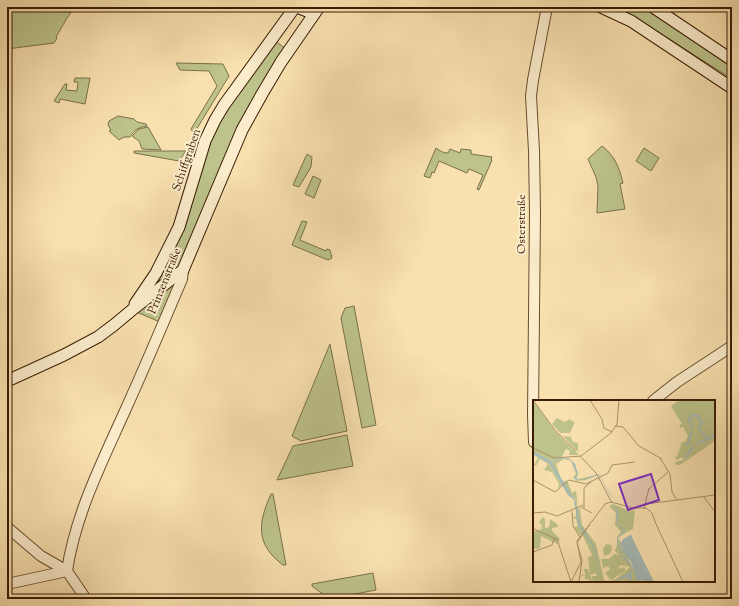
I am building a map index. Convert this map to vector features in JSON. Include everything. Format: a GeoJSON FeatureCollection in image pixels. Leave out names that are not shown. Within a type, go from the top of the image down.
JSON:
{"type":"FeatureCollection","features":[{"type":"Feature","properties":{"kind":"main road"},"geometry":{"type":"LineString","coordinates":[[296,7],[317,10]]}},
{"type":"Feature","properties":{"kind":"main road","name":"Schiffgraben"},"geometry":{"type":"LineString","coordinates":[[132,310],[156,273],[179,227],[205,141],[216,120],[224,106],[296,7]]}},
{"type":"Feature","properties":{"kind":"main road"},"geometry":{"type":"LineString","coordinates":[[601,7],[631,21],[732,88]]}},
{"type":"Feature","properties":{"kind":"main road"},"geometry":{"type":"LineString","coordinates":[[653,7],[732,60]]}},
{"type":"Feature","properties":{"kind":"main road","name":"Prinzenstraße"},"geometry":{"type":"LineString","coordinates":[[183,270],[242,130],[291,46],[317,10]]}},
{"type":"Feature","properties":{"kind":"main road","name":"Schiffgraben"},"geometry":{"type":"LineString","coordinates":[[7,381],[64,355],[114,326],[183,270]]}},
{"type":"Feature","properties":{"kind":"street","name":"Osterstraße"},"geometry":{"type":"LineString","coordinates":[[533,400],[535,198],[531,96],[547,7]]}},
{"type":"Feature","properties":{"kind":"street","name":"Prinzenstraße"},"geometry":{"type":"LineString","coordinates":[[67,571],[75,534],[102,462],[182,279],[183,270]]}},
{"type":"Feature","properties":{"kind":"street"},"geometry":{"type":"LineString","coordinates":[[654,400],[677,382],[732,346]]}},
{"type":"Feature","properties":{"kind":"street"},"geometry":{"type":"LineString","coordinates":[[7,527],[41,556],[67,571],[86,599]]}},
{"type":"Feature","properties":{"kind":"street"},"geometry":{"type":"LineString","coordinates":[[7,584],[67,571]]}},
{"type":"Feature","properties":{"kind":"green space"},"geometry":{"type":"Polygon","coordinates":[[[7,7],[75,7],[67,18],[54,43],[7,49],[7,7]]]}},
{"type":"Feature","properties":{"kind":"green space"},"geometry":{"type":"Polygon","coordinates":[[[614,7],[643,7],[732,66],[732,79],[633,16],[614,7]]]}},
{"type":"Feature","properties":{"kind":"green space"},"geometry":{"type":"Polygon","coordinates":[[[274,40],[286,49],[182,268],[141,300],[197,173],[218,120],[274,40]]]}},
{"type":"Feature","properties":{"kind":"green space"},"geometry":{"type":"Polygon","coordinates":[[[176,63],[223,64],[229,76],[196,130],[197,133],[195,136],[191,129],[217,86],[209,71],[180,70],[176,63]]]}},
{"type":"Feature","properties":{"kind":"green space"},"geometry":{"type":"Polygon","coordinates":[[[75,78],[90,78],[85,104],[60,99],[59,103],[54,101],[65,84],[67,84],[66,90],[77,91],[78,82],[74,82],[75,78]]]}},
{"type":"Feature","properties":{"kind":"green space"},"geometry":{"type":"Polygon","coordinates":[[[118,116],[134,119],[137,122],[146,124],[147,126],[137,129],[130,137],[124,137],[119,140],[109,131],[111,130],[108,125],[109,121],[118,116]]]}},
{"type":"Feature","properties":{"kind":"green space"},"geometry":{"type":"Polygon","coordinates":[[[148,127],[161,150],[142,149],[139,141],[132,136],[139,129],[148,127]]]}},
{"type":"Feature","properties":{"kind":"green space"},"geometry":{"type":"Polygon","coordinates":[[[602,146],[616,162],[620,172],[623,183],[620,184],[625,209],[597,213],[598,186],[596,177],[588,159],[602,146]]]}},
{"type":"Feature","properties":{"kind":"green space"},"geometry":{"type":"Polygon","coordinates":[[[436,148],[446,153],[448,153],[450,149],[460,153],[461,149],[471,150],[471,154],[492,157],[479,190],[477,189],[483,175],[469,169],[467,173],[439,161],[430,178],[424,176],[436,148]]]}},
{"type":"Feature","properties":{"kind":"green space"},"geometry":{"type":"Polygon","coordinates":[[[644,148],[659,158],[651,171],[636,161],[644,148]]]}},
{"type":"Feature","properties":{"kind":"green space"},"geometry":{"type":"Polygon","coordinates":[[[134,151],[186,151],[179,161],[134,153],[134,151]]]}},
{"type":"Feature","properties":{"kind":"green space"},"geometry":{"type":"Polygon","coordinates":[[[307,154],[312,157],[311,167],[299,187],[293,185],[307,154]]]}},
{"type":"Feature","properties":{"kind":"green space"},"geometry":{"type":"Polygon","coordinates":[[[313,176],[321,180],[314,198],[305,194],[313,176]]]}},
{"type":"Feature","properties":{"kind":"green space"},"geometry":{"type":"Polygon","coordinates":[[[302,221],[307,222],[300,240],[326,251],[327,249],[330,250],[332,258],[328,260],[292,245],[302,221]]]}},
{"type":"Feature","properties":{"kind":"green space"},"geometry":{"type":"Polygon","coordinates":[[[183,270],[162,323],[132,310],[183,270]]]}},
{"type":"Feature","properties":{"kind":"green space"},"geometry":{"type":"Polygon","coordinates":[[[354,306],[376,425],[362,428],[341,318],[345,308],[354,306]]]}},
{"type":"Feature","properties":{"kind":"green space"},"geometry":{"type":"Polygon","coordinates":[[[330,344],[347,431],[301,441],[292,436],[330,344]]]}},
{"type":"Feature","properties":{"kind":"green space"},"geometry":{"type":"Polygon","coordinates":[[[347,435],[353,466],[277,480],[293,446],[347,435]]]}},
{"type":"Feature","properties":{"kind":"green space"},"geometry":{"type":"Polygon","coordinates":[[[271,494],[273,494],[286,565],[283,565],[274,557],[267,549],[263,541],[263,514],[271,494]]]}},
{"type":"Feature","properties":{"kind":"green space"},"geometry":{"type":"Polygon","coordinates":[[[373,573],[376,590],[329,599],[312,586],[312,584],[373,573]]]}}]}
